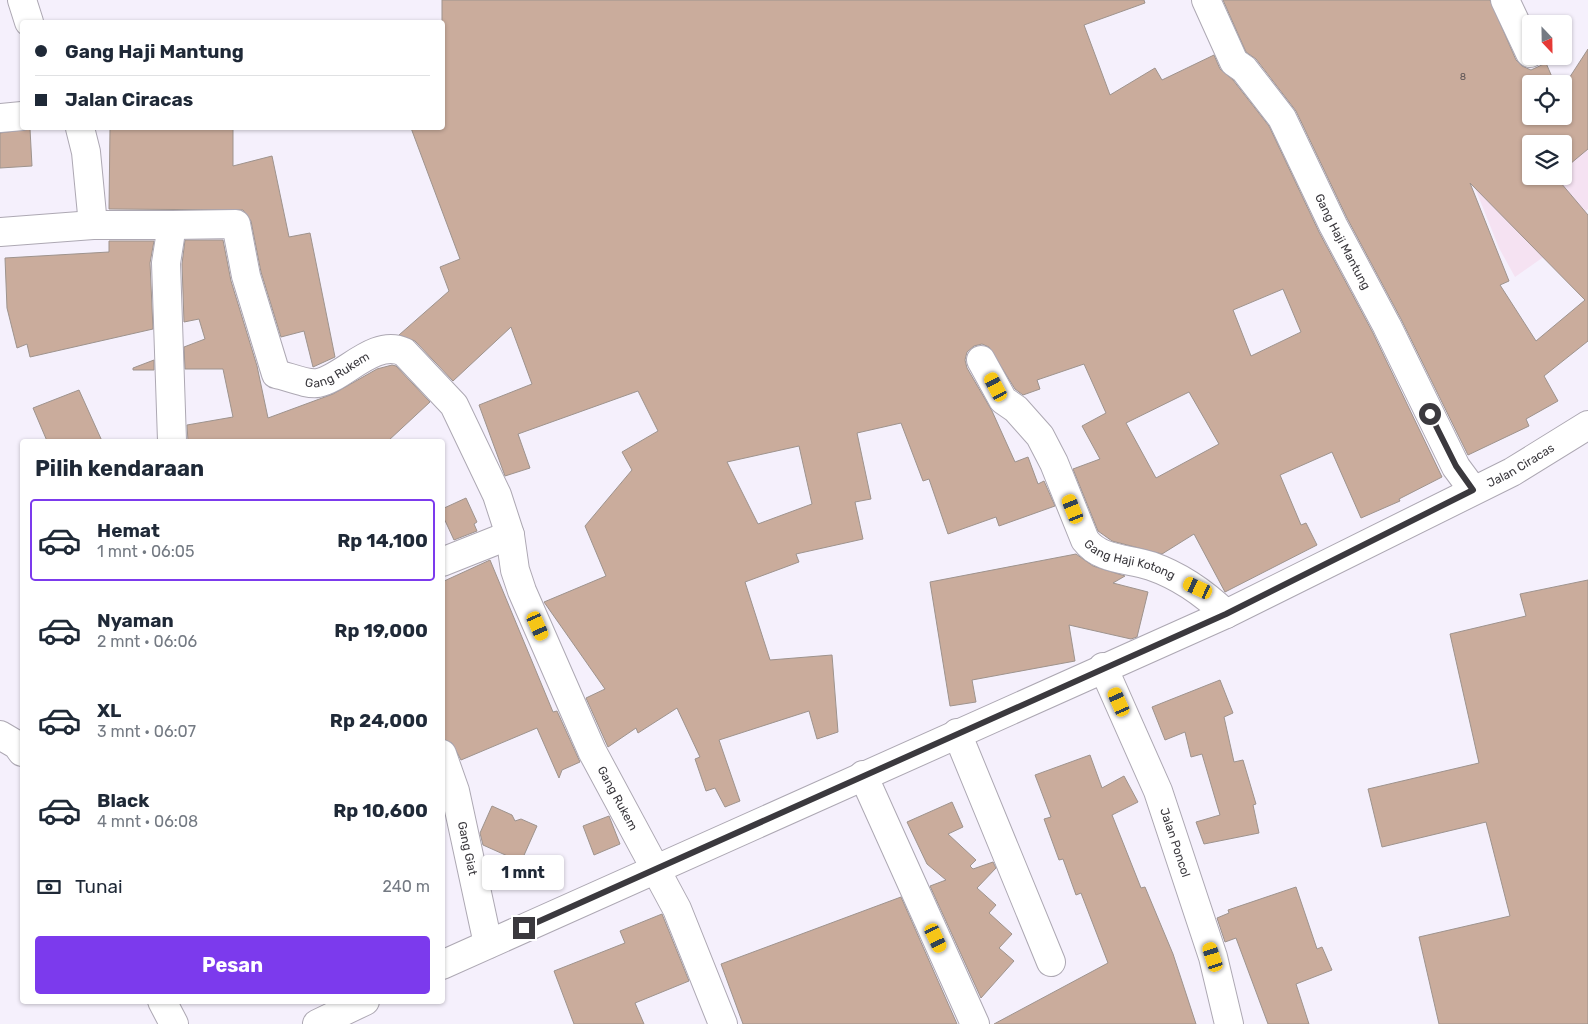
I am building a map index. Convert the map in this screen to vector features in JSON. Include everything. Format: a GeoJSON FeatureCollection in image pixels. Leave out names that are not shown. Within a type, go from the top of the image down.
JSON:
{"type":"FeatureCollection","features":[{"type":"Feature","properties":{"kind":"street"},"geometry":{"type":"LineString","coordinates":[[22,0],[28,20]]}},
{"type":"Feature","properties":{"kind":"street","name":"Gang Haji Mantung"},"geometry":{"type":"LineString","coordinates":[[1206,0],[1234,62],[1244,69],[1282,118],[1333,225],[1388,326],[1456,466],[1473,490]]}},
{"type":"Feature","properties":{"kind":"street"},"geometry":{"type":"LineString","coordinates":[[1505,0],[1522,36]]}},
{"type":"Feature","properties":{"kind":"street"},"geometry":{"type":"LineString","coordinates":[[0,118],[20,116]]}},
{"type":"Feature","properties":{"kind":"street"},"geometry":{"type":"LineString","coordinates":[[80,130],[86,152],[93,224]]}},
{"type":"Feature","properties":{"kind":"street"},"geometry":{"type":"LineString","coordinates":[[0,232],[93,224],[172,225],[166,262],[172,439]]}},
{"type":"Feature","properties":{"kind":"street","name":"Gang Rukem"},"geometry":{"type":"LineString","coordinates":[[172,225],[236,224],[246,276],[276,374],[306,382],[318,383],[375,353],[390,348],[404,352],[454,405],[497,495],[510,535],[515,570],[592,751],[677,909],[723,1024]]}},
{"type":"Feature","properties":{"kind":"street","name":"Gang Haji Kotong"},"geometry":{"type":"LineString","coordinates":[[981,360],[1003,400],[1016,410],[1040,436],[1054,463],[1085,540],[1093,551],[1151,566],[1198,588],[1226,614]]}},
{"type":"Feature","properties":{"kind":"street","name":"Jalan Ciracas"},"geometry":{"type":"LineString","coordinates":[[445,964],[1103,667],[1226,614],[1512,472],[1588,424]]}},
{"type":"Feature","properties":{"kind":"street"},"geometry":{"type":"LineString","coordinates":[[445,561],[510,535]]}},
{"type":"Feature","properties":{"kind":"street","name":"Jalan Poncol"},"geometry":{"type":"LineString","coordinates":[[1103,667],[1158,791],[1213,957],[1229,1024]]}},
{"type":"Feature","properties":{"kind":"street"},"geometry":{"type":"LineString","coordinates":[[957,733],[1051,962]]}},
{"type":"Feature","properties":{"kind":"street"},"geometry":{"type":"LineString","coordinates":[[0,735],[17,745],[20,749]]}},
{"type":"Feature","properties":{"kind":"street","name":"Gang Giat"},"geometry":{"type":"LineString","coordinates":[[445,763],[455,791],[488,944]]}},
{"type":"Feature","properties":{"kind":"street"},"geometry":{"type":"LineString","coordinates":[[863,775],[975,1024]]}},
{"type":"Feature","properties":{"kind":"street"},"geometry":{"type":"LineString","coordinates":[[164,1004],[174,1024]]}},
{"type":"Feature","properties":{"kind":"street"},"geometry":{"type":"LineString","coordinates":[[316,1024],[351,1012]]}},
{"type":"Feature","properties":{"kind":"shaded area"},"geometry":{"type":"Polygon","coordinates":[[[1588,81],[1588,209],[1568,225],[1562,244],[1515,277],[1499,248],[1462,155],[1540,125],[1572,125],[1572,94],[1588,81]]]}},
{"type":"Feature","properties":{"kind":"building"},"geometry":{"type":"Polygon","coordinates":[[[442,0],[1144,0],[1145,3],[1084,25],[1110,95],[1155,68],[1162,80],[1214,55],[1220,69],[1233,80],[1269,126],[1319,232],[1373,333],[1442,477],[1399,499],[1400,501],[1361,518],[1332,452],[1280,475],[1301,525],[1306,523],[1317,545],[1225,592],[1194,534],[1162,554],[1112,541],[1098,531],[1073,469],[1100,459],[1082,426],[1106,413],[1084,364],[1037,380],[1040,389],[1023,395],[1015,389],[989,347],[982,344],[974,346],[967,352],[965,360],[967,368],[992,411],[1015,462],[1028,457],[1038,484],[1044,481],[1055,506],[999,526],[996,517],[948,534],[929,479],[923,481],[901,423],[857,433],[871,499],[855,502],[863,539],[796,554],[799,562],[745,582],[770,660],[832,655],[838,732],[817,739],[809,711],[719,740],[740,801],[725,807],[715,788],[706,791],[695,759],[700,757],[677,708],[638,733],[636,728],[608,747],[586,698],[605,689],[544,602],[606,576],[585,526],[632,470],[622,452],[658,431],[638,391],[518,434],[530,468],[505,476],[479,405],[532,384],[511,327],[453,381],[415,341],[399,335],[449,291],[440,267],[460,259],[412,130],[445,130],[445,20],[442,20],[442,0]],[[1283,289],[1233,310],[1251,356],[1301,332],[1283,289]],[[1189,392],[1126,423],[1156,478],[1219,444],[1189,392]],[[799,446],[727,462],[758,524],[812,504],[799,446]]]}},
{"type":"Feature","properties":{"kind":"building"},"geometry":{"type":"Polygon","coordinates":[[[1223,0],[1490,0],[1516,60],[1522,66],[1531,70],[1542,65],[1547,65],[1551,75],[1522,75],[1522,125],[1572,125],[1571,75],[1588,49],[1588,149],[1572,162],[1572,135],[1522,135],[1522,185],[1563,185],[1588,215],[1588,341],[1544,376],[1558,401],[1526,419],[1529,426],[1468,455],[1401,319],[1347,218],[1296,111],[1256,59],[1246,52],[1223,0]],[[1470,183],[1509,281],[1500,285],[1536,341],[1585,300],[1470,183]]]}},
{"type":"Feature","properties":{"kind":"building"},"geometry":{"type":"Polygon","coordinates":[[[30,130],[32,166],[0,168],[0,133],[30,130]]]}},
{"type":"Feature","properties":{"kind":"building"},"geometry":{"type":"Polygon","coordinates":[[[110,130],[233,130],[233,166],[272,156],[289,237],[310,233],[335,357],[313,367],[304,331],[281,337],[261,272],[251,221],[243,210],[109,209],[110,130]]]}},
{"type":"Feature","properties":{"kind":"building"},"geometry":{"type":"Polygon","coordinates":[[[185,240],[223,240],[231,281],[257,366],[268,418],[333,394],[377,369],[392,365],[396,366],[430,402],[390,439],[188,439],[187,425],[233,417],[223,369],[185,369],[184,347],[205,339],[199,319],[184,322],[182,264],[185,240]]]}},
{"type":"Feature","properties":{"kind":"building"},"geometry":{"type":"Polygon","coordinates":[[[109,241],[154,241],[150,263],[153,329],[30,357],[27,344],[17,348],[7,308],[5,258],[109,252],[109,241]]]}},
{"type":"Feature","properties":{"kind":"building"},"geometry":{"type":"Polygon","coordinates":[[[154,360],[154,370],[133,370],[133,368],[154,360]]]}},
{"type":"Feature","properties":{"kind":"building"},"geometry":{"type":"Polygon","coordinates":[[[79,390],[101,439],[46,439],[33,408],[79,390]]]}},
{"type":"Feature","properties":{"kind":"building"},"geometry":{"type":"Polygon","coordinates":[[[466,498],[477,522],[474,524],[477,531],[454,540],[445,520],[445,508],[466,498]]]}},
{"type":"Feature","properties":{"kind":"building"},"geometry":{"type":"Polygon","coordinates":[[[1076,554],[1093,566],[1125,576],[1113,583],[1148,592],[1137,637],[1131,639],[1069,625],[1075,661],[972,680],[976,702],[950,706],[930,582],[1076,554]]]}},
{"type":"Feature","properties":{"kind":"building"},"geometry":{"type":"Polygon","coordinates":[[[490,560],[553,712],[557,711],[580,762],[562,770],[559,778],[537,728],[461,760],[452,743],[445,740],[445,581],[490,560]]]}},
{"type":"Feature","properties":{"kind":"building"},"geometry":{"type":"Polygon","coordinates":[[[1588,580],[1588,1024],[1439,1024],[1419,937],[1510,916],[1486,822],[1382,847],[1368,789],[1479,763],[1450,634],[1526,616],[1520,594],[1588,580]]]}},
{"type":"Feature","properties":{"kind":"building"},"geometry":{"type":"Polygon","coordinates":[[[1220,680],[1233,713],[1224,717],[1234,762],[1243,760],[1256,804],[1253,805],[1259,833],[1204,844],[1196,822],[1220,815],[1202,754],[1191,757],[1185,732],[1165,740],[1152,707],[1220,680]]]}},
{"type":"Feature","properties":{"kind":"building"},"geometry":{"type":"Polygon","coordinates":[[[1090,755],[1102,788],[1124,776],[1138,802],[1112,815],[1141,888],[1145,887],[1173,954],[1196,1024],[994,1024],[1108,963],[1081,893],[1076,895],[1063,859],[1059,860],[1044,819],[1051,817],[1035,775],[1090,755]]]}},
{"type":"Feature","properties":{"kind":"building"},"geometry":{"type":"Polygon","coordinates":[[[952,802],[963,827],[948,834],[976,860],[970,866],[973,869],[993,862],[996,868],[977,888],[996,905],[989,913],[1012,934],[999,948],[1014,961],[981,998],[930,886],[946,880],[927,864],[907,822],[952,802]]]}},
{"type":"Feature","properties":{"kind":"building"},"geometry":{"type":"Polygon","coordinates":[[[492,806],[512,815],[515,821],[521,819],[537,826],[521,862],[483,845],[480,833],[492,806]]]}},
{"type":"Feature","properties":{"kind":"building"},"geometry":{"type":"Polygon","coordinates":[[[609,816],[620,844],[594,855],[583,826],[609,816]]]}},
{"type":"Feature","properties":{"kind":"building"},"geometry":{"type":"Polygon","coordinates":[[[1296,887],[1317,949],[1322,947],[1332,970],[1296,984],[1309,1024],[1268,1024],[1236,938],[1225,942],[1217,918],[1229,913],[1228,910],[1296,887]]]}},
{"type":"Feature","properties":{"kind":"building"},"geometry":{"type":"Polygon","coordinates":[[[901,897],[957,1024],[743,1024],[721,964],[901,897]]]}},
{"type":"Feature","properties":{"kind":"building"},"geometry":{"type":"Polygon","coordinates":[[[662,914],[689,981],[635,1003],[644,1024],[574,1024],[554,971],[625,943],[620,931],[662,914]]]}},
{"type":"Feature","properties":{"kind":"route"},"geometry":{"type":"LineString","coordinates":[[524,928],[1103,667],[1226,614],[1473,490],[1456,466],[1430,414]]}}]}
